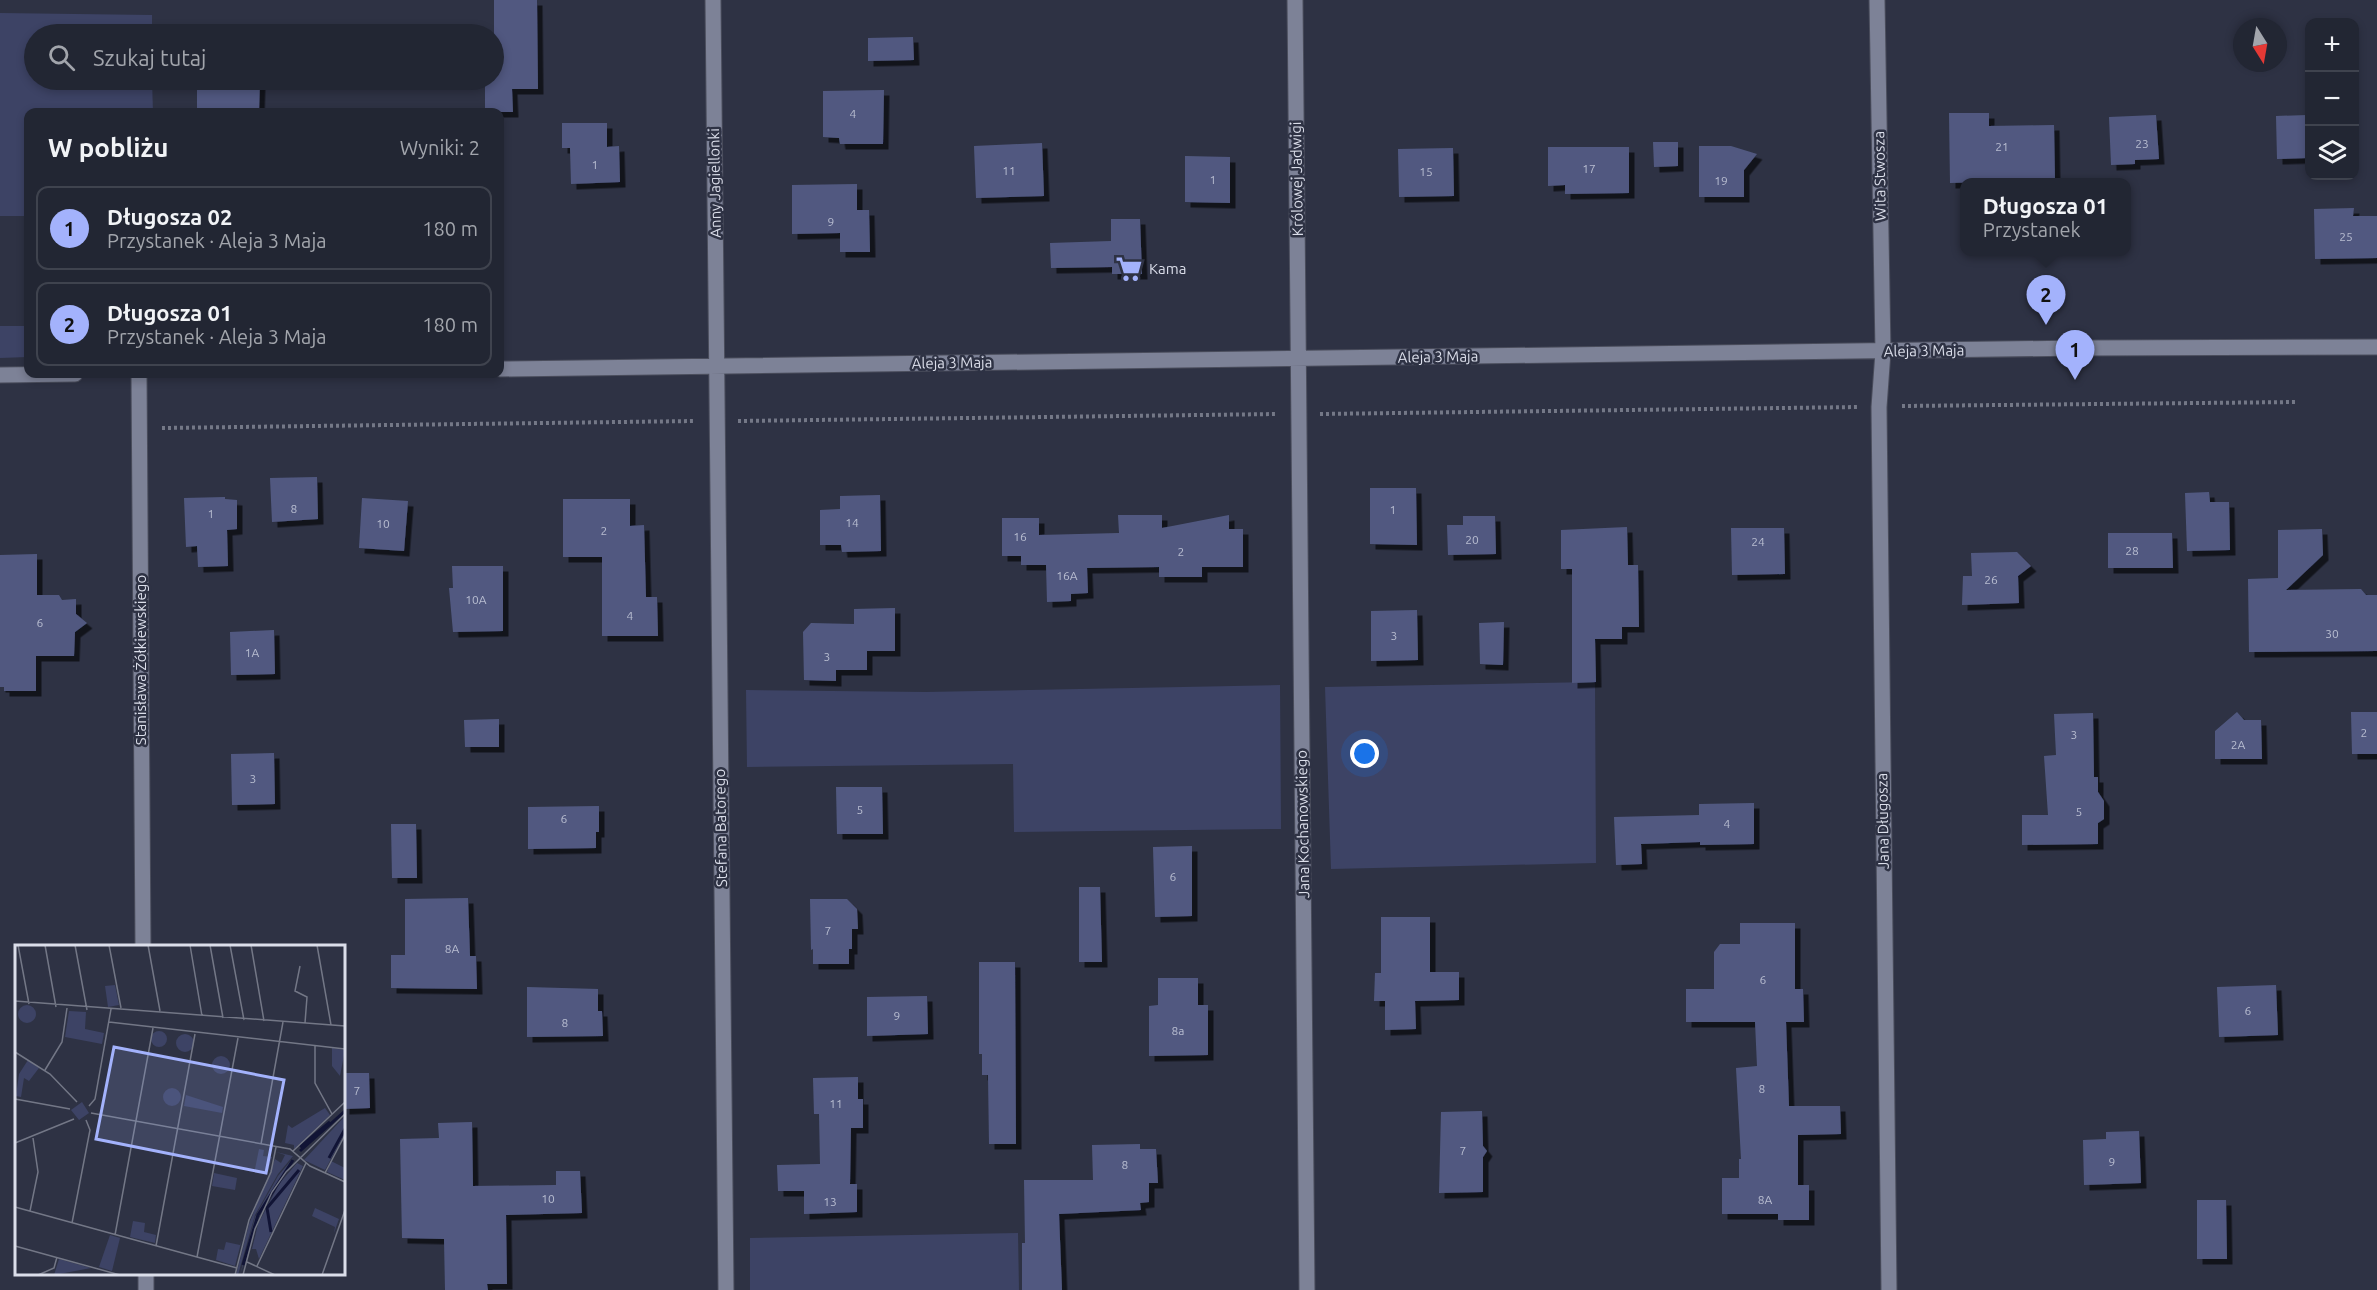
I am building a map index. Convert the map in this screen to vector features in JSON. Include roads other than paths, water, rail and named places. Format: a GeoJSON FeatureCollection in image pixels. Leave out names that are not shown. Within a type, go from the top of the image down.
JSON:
{"type":"FeatureCollection","features":[{"type":"Feature","properties":{"kind":"street","name":"Anny Jagiellonki"},"geometry":{"type":"LineString","coordinates":[[713,0],[717,367]]}},
{"type":"Feature","properties":{"kind":"street","name":"Królowej Jadwigi"},"geometry":{"type":"LineString","coordinates":[[1295,0],[1298,358]]}},
{"type":"Feature","properties":{"kind":"street","name":"Wita Stwosza"},"geometry":{"type":"LineString","coordinates":[[1877,0],[1883,352]]}},
{"type":"Feature","properties":{"kind":"street","name":"Aleja 3 Maja"},"geometry":{"type":"LineString","coordinates":[[504,369],[2377,347]]}},
{"type":"Feature","properties":{"kind":"street","name":"Jana Długosza"},"geometry":{"type":"LineString","coordinates":[[1883,352],[1879,407],[1889,1290]]}},
{"type":"Feature","properties":{"kind":"street","name":"Jana Kochanowskiego"},"geometry":{"type":"LineString","coordinates":[[1298,358],[1307,1290]]}},
{"type":"Feature","properties":{"kind":"street","name":"Stefana Batorego"},"geometry":{"type":"LineString","coordinates":[[717,367],[726,1290]]}},
{"type":"Feature","properties":{"kind":"street"},"geometry":{"type":"LineString","coordinates":[[0,375],[24,375]]}},
{"type":"Feature","properties":{"kind":"street","name":"Stanisława Żółkiewskiego"},"geometry":{"type":"LineString","coordinates":[[139,378],[143,945]]}},
{"type":"Feature","properties":{"kind":"place","name":"Kama"},"geometry":{"type":"Point","coordinates":[1129,269]}},
{"type":"Feature","properties":{"kind":"place","name":"Długosza 01"},"geometry":{"type":"Point","coordinates":[2046,325]}},
{"type":"Feature","properties":{"kind":"place","name":"Długosza 02"},"geometry":{"type":"Point","coordinates":[2075,380]}}]}
